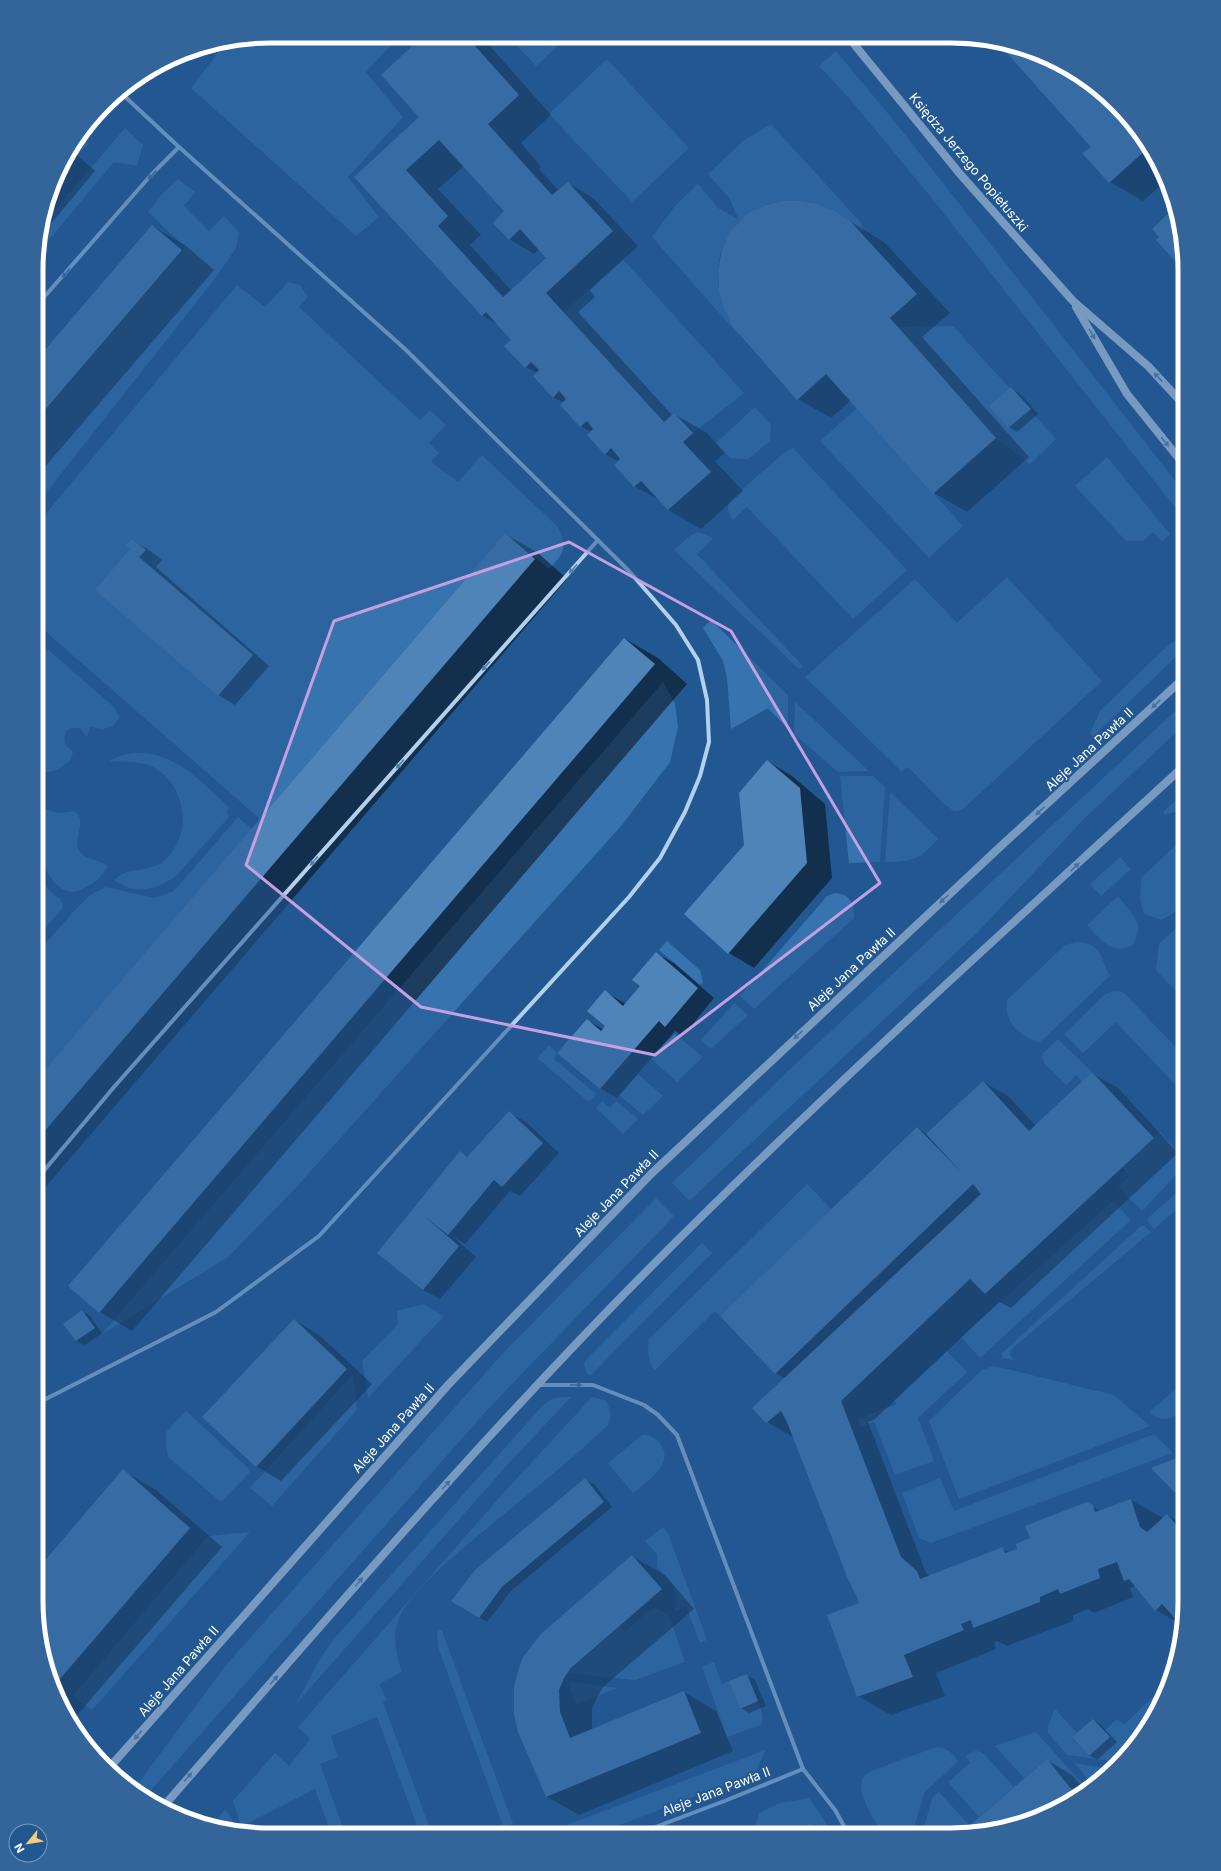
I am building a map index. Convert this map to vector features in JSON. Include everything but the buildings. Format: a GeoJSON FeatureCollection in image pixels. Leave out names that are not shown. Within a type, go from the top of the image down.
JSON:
{"type":"FeatureCollection","features":[{"type":"Feature","properties":{"kind":"main road","name":"Księdza Jerzego Popiełuszki"},"geometry":{"type":"LineString","coordinates":[[853,43],[960,174],[1073,301],[1148,366],[1178,398]]}},
{"type":"Feature","properties":{"kind":"main road","name":"Księdza Jerzego Popiełuszki"},"geometry":{"type":"LineString","coordinates":[[1073,301],[1127,394],[1178,457]]}},
{"type":"Feature","properties":{"kind":"main road","name":"Aleje Jana Pawła II"},"geometry":{"type":"LineString","coordinates":[[112,1765],[448,1385],[651,1174],[1001,846],[1178,684]]}},
{"type":"Feature","properties":{"kind":"main road"},"geometry":{"type":"LineString","coordinates":[[166,1803],[394,1542],[537,1385],[702,1216],[851,1074],[1178,771]]}},
{"type":"Feature","properties":{"kind":"street"},"geometry":{"type":"LineString","coordinates":[[43,1400],[216,1312],[319,1236],[629,897],[660,858],[685,812],[700,776],[709,742],[707,700],[698,660],[676,625],[629,571],[405,349],[179,147],[124,96]]}},
{"type":"Feature","properties":{"kind":"street"},"geometry":{"type":"LineString","coordinates":[[43,298],[146,181],[179,147]]}},
{"type":"Feature","properties":{"kind":"street"},"geometry":{"type":"LineString","coordinates":[[43,1172],[120,1081],[598,540]]}},
{"type":"Feature","properties":{"kind":"street"},"geometry":{"type":"LineString","coordinates":[[537,1385],[593,1385],[644,1405],[658,1415],[677,1435],[803,1769],[834,1810],[845,1828]]}},
{"type":"Feature","properties":{"kind":"street","name":"Aleje Jana Pawła II"},"geometry":{"type":"LineString","coordinates":[[653,1828],[728,1800],[803,1769]]}},
{"type":"Feature","properties":{"kind":"highlighted area"},"geometry":{"type":"Polygon","coordinates":[[[569,542],[731,631],[880,883],[655,1055],[421,1007],[246,865],[334,621],[569,542]]]}},
{"type":"Feature","properties":{"kind":"shaded area"},"geometry":{"type":"Polygon","coordinates":[[[255,43],[393,43],[366,72],[403,117],[348,177],[379,217],[356,236],[191,88],[222,48],[226,47],[255,43]]]}},
{"type":"Feature","properties":{"kind":"shaded area"},"geometry":{"type":"Polygon","coordinates":[[[515,43],[561,43],[536,66],[515,43]]]}},
{"type":"Feature","properties":{"kind":"shaded area"},"geometry":{"type":"Polygon","coordinates":[[[836,51],[900,128],[1177,483],[1178,511],[934,201],[849,98],[819,66],[836,51]]]}},
{"type":"Feature","properties":{"kind":"shaded area"},"geometry":{"type":"Polygon","coordinates":[[[607,59],[689,148],[632,202],[549,114],[607,59]]]}},
{"type":"Feature","properties":{"kind":"shaded area"},"geometry":{"type":"Polygon","coordinates":[[[771,124],[862,224],[863,233],[830,210],[797,201],[767,205],[742,219],[725,242],[718,271],[723,305],[743,340],[652,237],[675,206],[698,184],[718,208],[739,220],[729,198],[708,174],[743,141],[771,124]]]}},
{"type":"Feature","properties":{"kind":"shaded area"},"geometry":{"type":"Polygon","coordinates":[[[125,128],[143,145],[137,166],[114,162],[44,245],[50,216],[125,128]]]}},
{"type":"Feature","properties":{"kind":"shaded area"},"geometry":{"type":"Polygon","coordinates":[[[84,140],[89,144],[78,154],[76,152],[84,140]]]}},
{"type":"Feature","properties":{"kind":"shaded area"},"geometry":{"type":"Polygon","coordinates":[[[178,179],[195,192],[184,206],[209,231],[224,216],[239,232],[236,248],[217,276],[43,497],[43,412],[185,247],[148,212],[162,194],[178,179]]]}},
{"type":"Feature","properties":{"kind":"shaded area"},"geometry":{"type":"Polygon","coordinates":[[[623,259],[744,393],[693,433],[674,413],[664,422],[563,313],[623,259]]]}},
{"type":"Feature","properties":{"kind":"shaded area"},"geometry":{"type":"Polygon","coordinates":[[[288,282],[300,285],[308,297],[299,307],[420,420],[430,410],[446,425],[429,443],[439,453],[431,462],[458,482],[482,455],[558,527],[564,546],[558,559],[549,569],[505,533],[260,819],[43,629],[43,517],[237,285],[265,307],[288,282]]]}},
{"type":"Feature","properties":{"kind":"shaded area"},"geometry":{"type":"Polygon","coordinates":[[[953,326],[1056,439],[1030,464],[996,438],[897,327],[953,326]]]}},
{"type":"Feature","properties":{"kind":"shaded area"},"geometry":{"type":"Polygon","coordinates":[[[755,407],[771,425],[770,441],[748,459],[730,458],[716,443],[755,407]]]}},
{"type":"Feature","properties":{"kind":"shaded area"},"geometry":{"type":"Polygon","coordinates":[[[857,408],[963,526],[929,558],[820,441],[857,408]]]}},
{"type":"Feature","properties":{"kind":"shaded area"},"geometry":{"type":"Polygon","coordinates":[[[793,448],[907,570],[853,619],[747,507],[733,520],[729,513],[728,506],[730,500],[786,451],[793,448]]]}},
{"type":"Feature","properties":{"kind":"shaded area"},"geometry":{"type":"Polygon","coordinates":[[[1107,457],[1170,534],[1162,542],[1153,532],[1143,541],[1126,541],[1075,486],[1107,457]]]}},
{"type":"Feature","properties":{"kind":"shaded area"},"geometry":{"type":"Polygon","coordinates":[[[697,532],[705,534],[713,539],[697,554],[803,666],[799,669],[674,550],[697,532]]]}},
{"type":"Feature","properties":{"kind":"shaded area"},"geometry":{"type":"Polygon","coordinates":[[[1007,577],[1102,681],[962,810],[954,811],[944,804],[908,767],[902,772],[805,677],[915,579],[957,623],[1007,577]]]}},
{"type":"Feature","properties":{"kind":"shaded area"},"geometry":{"type":"Polygon","coordinates":[[[711,620],[788,695],[788,729],[768,708],[731,729],[727,678],[723,661],[703,628],[711,620]]]}},
{"type":"Feature","properties":{"kind":"shaded area"},"geometry":{"type":"Polygon","coordinates":[[[1178,640],[1178,655],[1093,737],[1090,733],[1100,711],[1168,645],[1178,640]]]}},
{"type":"Feature","properties":{"kind":"shaded area"},"geometry":{"type":"Polygon","coordinates":[[[43,645],[115,708],[119,718],[112,727],[102,729],[90,727],[87,737],[80,728],[71,728],[67,730],[64,739],[66,745],[73,751],[71,760],[57,770],[43,773],[43,645]]]}},
{"type":"Feature","properties":{"kind":"shaded area"},"geometry":{"type":"Polygon","coordinates":[[[663,682],[675,704],[678,727],[670,762],[622,825],[291,1193],[228,1257],[101,1335],[663,682]]]}},
{"type":"Feature","properties":{"kind":"shaded area"},"geometry":{"type":"Polygon","coordinates":[[[795,702],[869,771],[838,772],[794,734],[795,702]]]}},
{"type":"Feature","properties":{"kind":"shaded area"},"geometry":{"type":"Polygon","coordinates":[[[1178,709],[1178,731],[1084,819],[977,933],[689,1201],[672,1183],[788,1071],[1178,709]]]}},
{"type":"Feature","properties":{"kind":"shaded area"},"geometry":{"type":"Polygon","coordinates":[[[136,753],[163,757],[175,763],[187,770],[229,807],[227,812],[229,817],[177,875],[158,886],[146,889],[132,889],[114,881],[124,873],[149,868],[161,863],[172,852],[179,840],[182,826],[182,812],[179,798],[173,785],[163,774],[146,764],[109,761],[122,755],[136,753]]]}},
{"type":"Feature","properties":{"kind":"shaded area"},"geometry":{"type":"Polygon","coordinates":[[[840,776],[873,776],[885,787],[880,862],[849,863],[840,776]]]}},
{"type":"Feature","properties":{"kind":"shaded area"},"geometry":{"type":"Polygon","coordinates":[[[890,792],[938,839],[920,856],[909,860],[885,862],[890,792]]]}},
{"type":"Feature","properties":{"kind":"shaded area"},"geometry":{"type":"Polygon","coordinates":[[[1178,798],[1178,811],[1165,815],[1163,812],[1178,798]]]}},
{"type":"Feature","properties":{"kind":"shaded area"},"geometry":{"type":"Polygon","coordinates":[[[43,809],[58,813],[74,811],[80,820],[77,841],[80,852],[86,857],[108,866],[99,878],[89,886],[71,892],[56,884],[50,876],[43,862],[43,809]]]}},
{"type":"Feature","properties":{"kind":"shaded area"},"geometry":{"type":"Polygon","coordinates":[[[238,817],[252,829],[43,1072],[43,946],[90,895],[106,887],[154,898],[174,891],[238,817]]]}},
{"type":"Feature","properties":{"kind":"shaded area"},"geometry":{"type":"Polygon","coordinates":[[[1178,843],[1178,908],[1171,915],[1161,920],[1144,914],[1140,900],[1141,878],[1178,843]]]}},
{"type":"Feature","properties":{"kind":"shaded area"},"geometry":{"type":"Polygon","coordinates":[[[1120,857],[1131,869],[1101,896],[1090,884],[1120,857]]]}},
{"type":"Feature","properties":{"kind":"shaded area"},"geometry":{"type":"Polygon","coordinates":[[[43,881],[49,890],[60,899],[63,904],[62,909],[43,930],[43,881]]]}},
{"type":"Feature","properties":{"kind":"shaded area"},"geometry":{"type":"Polygon","coordinates":[[[835,893],[845,895],[848,898],[852,904],[854,918],[754,1009],[740,996],[827,896],[835,893]]]}},
{"type":"Feature","properties":{"kind":"shaded area"},"geometry":{"type":"Polygon","coordinates":[[[1118,896],[1134,916],[1139,927],[1134,944],[1120,949],[1113,948],[1108,945],[1087,925],[1118,896]]]}},
{"type":"Feature","properties":{"kind":"shaded area"},"geometry":{"type":"Polygon","coordinates":[[[1178,926],[1178,994],[1156,970],[1159,944],[1178,926]]]}},
{"type":"Feature","properties":{"kind":"shaded area"},"geometry":{"type":"Polygon","coordinates":[[[667,941],[700,970],[703,982],[700,985],[659,950],[667,941]]]}},
{"type":"Feature","properties":{"kind":"shaded area"},"geometry":{"type":"Polygon","coordinates":[[[1076,942],[1091,945],[1096,949],[1110,976],[1039,1043],[1025,1036],[1014,1028],[1008,1016],[1007,1000],[1065,945],[1076,942]]]}},
{"type":"Feature","properties":{"kind":"shaded area"},"geometry":{"type":"Polygon","coordinates":[[[1113,991],[1123,992],[1178,1050],[1178,1088],[1116,1022],[1083,1053],[1064,1034],[1104,995],[1113,991]]]}},
{"type":"Feature","properties":{"kind":"shaded area"},"geometry":{"type":"Polygon","coordinates":[[[734,1003],[748,1015],[711,1049],[701,1040],[734,1003]]]}},
{"type":"Feature","properties":{"kind":"shaded area"},"geometry":{"type":"Polygon","coordinates":[[[675,1034],[703,1057],[677,1082],[649,1057],[675,1034]]]}},
{"type":"Feature","properties":{"kind":"shaded area"},"geometry":{"type":"Polygon","coordinates":[[[1058,1039],[1092,1072],[1082,1082],[1076,1075],[1066,1085],[1044,1063],[1042,1056],[1043,1053],[1058,1039]]]}},
{"type":"Feature","properties":{"kind":"shaded area"},"geometry":{"type":"Polygon","coordinates":[[[549,1045],[557,1053],[554,1059],[596,1094],[589,1102],[537,1058],[549,1045]]]}},
{"type":"Feature","properties":{"kind":"shaded area"},"geometry":{"type":"Polygon","coordinates":[[[638,1074],[663,1096],[643,1115],[619,1095],[638,1074]]]}},
{"type":"Feature","properties":{"kind":"shaded area"},"geometry":{"type":"Polygon","coordinates":[[[602,1101],[610,1108],[616,1101],[638,1119],[623,1134],[596,1108],[602,1101]]]}},
{"type":"Feature","properties":{"kind":"shaded area"},"geometry":{"type":"Polygon","coordinates":[[[1160,1132],[1178,1151],[1178,1173],[1142,1211],[1118,1187],[1130,1176],[1122,1167],[1160,1132]]]}},
{"type":"Feature","properties":{"kind":"shaded area"},"geometry":{"type":"Polygon","coordinates":[[[807,1184],[832,1210],[720,1316],[715,1311],[655,1370],[649,1356],[649,1339],[807,1184]]]}},
{"type":"Feature","properties":{"kind":"shaded area"},"geometry":{"type":"Polygon","coordinates":[[[1178,1191],[1178,1208],[1154,1229],[1147,1219],[1178,1191]]]}},
{"type":"Feature","properties":{"kind":"shaded area"},"geometry":{"type":"Polygon","coordinates":[[[656,1198],[674,1216],[489,1408],[149,1793],[137,1785],[227,1664],[504,1352],[656,1198]]]}},
{"type":"Feature","properties":{"kind":"shaded area"},"geometry":{"type":"Polygon","coordinates":[[[1113,1201],[1131,1220],[980,1358],[961,1337],[1113,1201]]]}},
{"type":"Feature","properties":{"kind":"shaded area"},"geometry":{"type":"Polygon","coordinates":[[[1141,1226],[1144,1226],[1151,1232],[1015,1346],[1011,1350],[1010,1354],[1014,1360],[1002,1358],[1002,1353],[1141,1226]]]}},
{"type":"Feature","properties":{"kind":"shaded area"},"geometry":{"type":"Polygon","coordinates":[[[702,1243],[712,1253],[591,1375],[587,1374],[584,1365],[585,1361],[702,1243]]]}},
{"type":"Feature","properties":{"kind":"shaded area"},"geometry":{"type":"Polygon","coordinates":[[[424,1304],[444,1316],[368,1398],[362,1361],[398,1324],[397,1311],[424,1304]]]}},
{"type":"Feature","properties":{"kind":"shaded area"},"geometry":{"type":"Polygon","coordinates":[[[947,1351],[967,1372],[918,1418],[934,1461],[895,1475],[874,1422],[861,1427],[858,1419],[897,1404],[894,1400],[947,1351]]]}},
{"type":"Feature","properties":{"kind":"shaded area"},"geometry":{"type":"Polygon","coordinates":[[[994,1366],[1114,1395],[1150,1426],[959,1499],[929,1421],[982,1370],[994,1366]]]}},
{"type":"Feature","properties":{"kind":"shaded area"},"geometry":{"type":"Polygon","coordinates":[[[353,1374],[357,1410],[272,1506],[250,1488],[353,1374]]]}},
{"type":"Feature","properties":{"kind":"shaded area"},"geometry":{"type":"Polygon","coordinates":[[[1178,1387],[1178,1415],[1162,1419],[1149,1412],[1178,1387]]]}},
{"type":"Feature","properties":{"kind":"shaded area"},"geometry":{"type":"Polygon","coordinates":[[[571,1397],[509,1463],[296,1704],[321,1657],[333,1640],[543,1405],[554,1398],[571,1397]]]}},
{"type":"Feature","properties":{"kind":"shaded area"},"geometry":{"type":"Polygon","coordinates":[[[592,1397],[605,1400],[610,1409],[608,1425],[561,1467],[458,1553],[422,1586],[403,1610],[398,1621],[395,1640],[402,1672],[379,1684],[387,1700],[383,1702],[430,1828],[418,1828],[377,1717],[331,1736],[338,1757],[320,1764],[343,1828],[329,1828],[315,1789],[246,1824],[247,1827],[241,1826],[233,1801],[275,1753],[289,1766],[310,1739],[298,1727],[507,1489],[592,1397]]]}},
{"type":"Feature","properties":{"kind":"shaded area"},"geometry":{"type":"Polygon","coordinates":[[[186,1411],[251,1471],[221,1502],[168,1457],[166,1432],[186,1411]]]}},
{"type":"Feature","properties":{"kind":"shaded area"},"geometry":{"type":"Polygon","coordinates":[[[1154,1434],[1173,1453],[931,1543],[919,1538],[902,1493],[940,1478],[954,1511],[1154,1434]]]}},
{"type":"Feature","properties":{"kind":"shaded area"},"geometry":{"type":"Polygon","coordinates":[[[642,1435],[647,1435],[659,1442],[664,1450],[664,1457],[658,1471],[633,1493],[608,1463],[642,1435]]]}},
{"type":"Feature","properties":{"kind":"shaded area"},"geometry":{"type":"Polygon","coordinates":[[[663,1527],[668,1533],[707,1640],[700,1643],[686,1606],[675,1611],[674,1586],[657,1567],[657,1554],[645,1541],[663,1527]]]}},
{"type":"Feature","properties":{"kind":"shaded area"},"geometry":{"type":"Polygon","coordinates":[[[250,1532],[92,1710],[73,1696],[208,1536],[250,1532]]]}},
{"type":"Feature","properties":{"kind":"shaded area"},"geometry":{"type":"Polygon","coordinates":[[[655,1608],[667,1614],[671,1621],[685,1662],[635,1680],[567,1673],[620,1626],[625,1632],[648,1611],[655,1608]]]}},
{"type":"Feature","properties":{"kind":"shaded area"},"geometry":{"type":"Polygon","coordinates":[[[437,1629],[442,1631],[513,1824],[507,1828],[504,1828],[438,1647],[437,1629]]]}},
{"type":"Feature","properties":{"kind":"shaded area"},"geometry":{"type":"Polygon","coordinates":[[[714,1662],[722,1684],[729,1681],[740,1709],[758,1701],[763,1716],[761,1725],[727,1737],[702,1667],[714,1662]]]}},
{"type":"Feature","properties":{"kind":"shaded area"},"geometry":{"type":"Polygon","coordinates":[[[570,1682],[618,1688],[576,1704],[571,1691],[570,1682]]]}},
{"type":"Feature","properties":{"kind":"shaded area"},"geometry":{"type":"Polygon","coordinates":[[[1160,1689],[1140,1727],[1113,1761],[1067,1755],[1048,1733],[1048,1726],[1055,1709],[1077,1733],[1072,1738],[1089,1756],[1109,1737],[1104,1731],[1117,1719],[1124,1725],[1160,1689]]]}},
{"type":"Feature","properties":{"kind":"shaded area"},"geometry":{"type":"Polygon","coordinates":[[[1036,1732],[1084,1785],[1062,1799],[1072,1790],[1047,1759],[1024,1778],[995,1746],[1036,1732]]]}},
{"type":"Feature","properties":{"kind":"shaded area"},"geometry":{"type":"Polygon","coordinates":[[[936,1747],[949,1751],[958,1761],[924,1793],[914,1828],[879,1828],[864,1800],[861,1786],[864,1776],[874,1770],[936,1747]]]}},
{"type":"Feature","properties":{"kind":"shaded area"},"geometry":{"type":"Polygon","coordinates":[[[765,1750],[756,1772],[751,1775],[612,1828],[559,1828],[765,1750]]]}},
{"type":"Feature","properties":{"kind":"shaded area"},"geometry":{"type":"Polygon","coordinates":[[[975,1751],[981,1752],[985,1755],[1014,1787],[979,1817],[948,1782],[970,1763],[966,1756],[975,1751]]]}},
{"type":"Feature","properties":{"kind":"shaded area"},"geometry":{"type":"Polygon","coordinates":[[[1074,1763],[1105,1768],[1089,1781],[1074,1763]]]}},
{"type":"Feature","properties":{"kind":"shaded area"},"geometry":{"type":"Polygon","coordinates":[[[939,1792],[969,1825],[965,1828],[924,1828],[932,1798],[939,1792]]]}},
{"type":"Feature","properties":{"kind":"shaded area"},"geometry":{"type":"Polygon","coordinates":[[[809,1798],[829,1828],[815,1828],[810,1823],[806,1828],[755,1828],[759,1813],[780,1803],[809,1798]]]}},
{"type":"Feature","properties":{"kind":"shaded area"},"geometry":{"type":"Polygon","coordinates":[[[225,1810],[231,1817],[234,1825],[226,1824],[215,1821],[225,1810]]]}}]}
